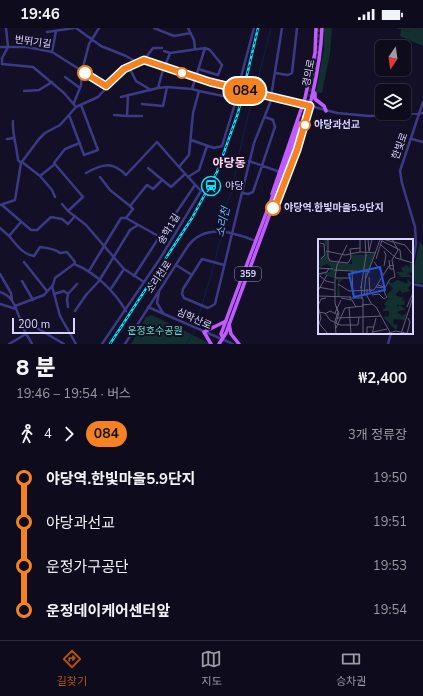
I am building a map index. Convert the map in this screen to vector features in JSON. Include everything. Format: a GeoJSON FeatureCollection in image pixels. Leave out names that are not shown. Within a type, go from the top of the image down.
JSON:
{"type":"FeatureCollection","features":[{"type":"Feature","properties":{"kind":"main road","name":"경의로"},"geometry":{"type":"LineString","coordinates":[[219,344],[222,338],[221,334],[228,322],[272,209],[277,202],[286,180],[302,123],[301,103],[315,53],[316,28]]}},
{"type":"Feature","properties":{"kind":"main road","name":"경의로"},"geometry":{"type":"LineString","coordinates":[[271,203],[280,172],[310,106],[320,53],[322,28]]}},
{"type":"Feature","properties":{"kind":"main road"},"geometry":{"type":"LineString","coordinates":[[314,89],[316,99],[324,106],[326,111]]}},
{"type":"Feature","properties":{"kind":"main road","name":"경의로"},"geometry":{"type":"LineString","coordinates":[[228,322],[256,241],[302,123]]}},
{"type":"Feature","properties":{"kind":"main road"},"geometry":{"type":"LineString","coordinates":[[212,344],[203,331],[228,322],[231,334],[239,344]]}},
{"type":"Feature","properties":{"kind":"street"},"geometry":{"type":"LineString","coordinates":[[6,28],[8,47],[2,58],[2,64],[33,68],[52,82],[76,107]]}},
{"type":"Feature","properties":{"kind":"street"},"geometry":{"type":"LineString","coordinates":[[47,32],[75,28],[101,46],[126,56],[138,63]]}},
{"type":"Feature","properties":{"kind":"street"},"geometry":{"type":"LineString","coordinates":[[74,104],[80,88],[82,71],[89,44],[99,28]]}},
{"type":"Feature","properties":{"kind":"street"},"geometry":{"type":"LineString","coordinates":[[154,28],[174,36],[191,33]]}},
{"type":"Feature","properties":{"kind":"street"},"geometry":{"type":"LineString","coordinates":[[188,28],[194,40],[195,49]]}},
{"type":"Feature","properties":{"kind":"street"},"geometry":{"type":"LineString","coordinates":[[190,140],[217,148],[222,145],[234,107],[237,89],[254,28]]}},
{"type":"Feature","properties":{"kind":"street"},"geometry":{"type":"LineString","coordinates":[[222,265],[208,260],[202,260],[182,289],[184,298],[208,308],[215,304],[222,265],[232,234],[249,161],[270,103],[282,28]]}},
{"type":"Feature","properties":{"kind":"street"},"geometry":{"type":"LineString","coordinates":[[275,73],[288,75],[292,73],[297,28]]}},
{"type":"Feature","properties":{"kind":"street"},"geometry":{"type":"LineString","coordinates":[[52,52],[56,31]]}},
{"type":"Feature","properties":{"kind":"street","name":"번뛰기길"},"geometry":{"type":"LineString","coordinates":[[0,47],[27,47],[52,52],[106,86]]}},
{"type":"Feature","properties":{"kind":"street"},"geometry":{"type":"LineString","coordinates":[[75,216],[68,224],[62,219],[51,217],[36,231],[31,230],[1,205],[15,200],[22,163],[38,139],[45,133],[60,125],[76,107],[98,97],[106,86],[124,69],[144,60],[153,48],[170,53],[205,48],[210,50],[222,65],[218,75],[198,69]]}},
{"type":"Feature","properties":{"kind":"street"},"geometry":{"type":"LineString","coordinates":[[192,90],[205,48]]}},
{"type":"Feature","properties":{"kind":"street"},"geometry":{"type":"LineString","coordinates":[[158,88],[170,53]]}},
{"type":"Feature","properties":{"kind":"street"},"geometry":{"type":"LineString","coordinates":[[144,60],[210,82],[301,103],[326,111],[353,116],[421,113]]}},
{"type":"Feature","properties":{"kind":"street"},"geometry":{"type":"LineString","coordinates":[[129,67],[136,81],[151,90]]}},
{"type":"Feature","properties":{"kind":"street"},"geometry":{"type":"LineString","coordinates":[[65,77],[80,88]]}},
{"type":"Feature","properties":{"kind":"street"},"geometry":{"type":"LineString","coordinates":[[200,79],[238,86]]}},
{"type":"Feature","properties":{"kind":"street"},"geometry":{"type":"LineString","coordinates":[[200,79],[207,84],[232,90],[237,89]]}},
{"type":"Feature","properties":{"kind":"street"},"geometry":{"type":"LineString","coordinates":[[24,91],[39,90],[52,82]]}},
{"type":"Feature","properties":{"kind":"street"},"geometry":{"type":"LineString","coordinates":[[142,104],[163,106],[167,87]]}},
{"type":"Feature","properties":{"kind":"street"},"geometry":{"type":"LineString","coordinates":[[120,97],[167,87],[199,91],[228,97]]}},
{"type":"Feature","properties":{"kind":"street"},"geometry":{"type":"LineString","coordinates":[[232,90],[236,96]]}},
{"type":"Feature","properties":{"kind":"street"},"geometry":{"type":"LineString","coordinates":[[179,167],[190,155],[193,113],[199,91]]}},
{"type":"Feature","properties":{"kind":"street"},"geometry":{"type":"LineString","coordinates":[[127,116],[128,96]]}},
{"type":"Feature","properties":{"kind":"street","name":"한빛로"},"geometry":{"type":"LineString","coordinates":[[413,260],[416,244],[415,227],[400,171],[403,157],[412,139],[421,113],[423,102]]}},
{"type":"Feature","properties":{"kind":"street"},"geometry":{"type":"LineString","coordinates":[[69,115],[84,155],[98,150],[81,105]]}},
{"type":"Feature","properties":{"kind":"street"},"geometry":{"type":"LineString","coordinates":[[114,115],[142,116]]}},
{"type":"Feature","properties":{"kind":"street"},"geometry":{"type":"LineString","coordinates":[[242,193],[248,194],[253,192],[276,124],[271,118],[265,117]]}},
{"type":"Feature","properties":{"kind":"street"},"geometry":{"type":"LineString","coordinates":[[12,121],[18,160],[40,176],[52,190],[55,197]]}},
{"type":"Feature","properties":{"kind":"street"},"geometry":{"type":"LineString","coordinates":[[7,139],[14,138]]}},
{"type":"Feature","properties":{"kind":"street"},"geometry":{"type":"LineString","coordinates":[[412,139],[423,142]]}},
{"type":"Feature","properties":{"kind":"street"},"geometry":{"type":"LineString","coordinates":[[86,173],[101,166],[111,165],[117,167],[126,175],[157,142],[195,185]]}},
{"type":"Feature","properties":{"kind":"street"},"geometry":{"type":"LineString","coordinates":[[40,176],[55,164],[65,149],[80,143]]}},
{"type":"Feature","properties":{"kind":"street"},"geometry":{"type":"LineString","coordinates":[[188,177],[199,170],[207,146]]}},
{"type":"Feature","properties":{"kind":"street"},"geometry":{"type":"LineString","coordinates":[[249,161],[280,172]]}},
{"type":"Feature","properties":{"kind":"street"},"geometry":{"type":"LineString","coordinates":[[55,164],[83,197],[68,211]]}},
{"type":"Feature","properties":{"kind":"street"},"geometry":{"type":"LineString","coordinates":[[148,168],[171,187],[185,174]]}},
{"type":"Feature","properties":{"kind":"street"},"geometry":{"type":"LineString","coordinates":[[88,271],[121,218],[126,218],[133,209],[110,190],[100,177]]}},
{"type":"Feature","properties":{"kind":"street"},"geometry":{"type":"LineString","coordinates":[[130,206],[147,185],[153,190],[162,180]]}},
{"type":"Feature","properties":{"kind":"street","name":"송학1길"},"geometry":{"type":"LineString","coordinates":[[102,344],[126,311],[201,191],[195,185],[134,276]]}},
{"type":"Feature","properties":{"kind":"street"},"geometry":{"type":"LineString","coordinates":[[62,204],[68,211],[86,225],[124,269],[144,282]]}},
{"type":"Feature","properties":{"kind":"street","name":"송학1길"},"geometry":{"type":"LineString","coordinates":[[126,218],[160,237]]}},
{"type":"Feature","properties":{"kind":"street"},"geometry":{"type":"LineString","coordinates":[[9,236],[21,222]]}},
{"type":"Feature","properties":{"kind":"street"},"geometry":{"type":"LineString","coordinates":[[75,311],[86,295],[99,281],[130,230],[138,225]]}},
{"type":"Feature","properties":{"kind":"street"},"geometry":{"type":"LineString","coordinates":[[0,228],[21,250],[27,254],[34,256],[40,247],[55,250],[60,253],[67,252],[73,259],[74,264],[88,271],[110,290],[126,311]]}},
{"type":"Feature","properties":{"kind":"street","name":"소리천로"},"geometry":{"type":"LineString","coordinates":[[125,344],[194,239],[205,232],[216,231],[232,234]]}},
{"type":"Feature","properties":{"kind":"street"},"geometry":{"type":"LineString","coordinates":[[232,234],[256,241]]}},
{"type":"Feature","properties":{"kind":"street"},"geometry":{"type":"LineString","coordinates":[[24,262],[47,292]]}},
{"type":"Feature","properties":{"kind":"street"},"geometry":{"type":"LineString","coordinates":[[0,304],[16,307],[33,300],[47,292],[52,286],[55,278],[74,264]]}},
{"type":"Feature","properties":{"kind":"street"},"geometry":{"type":"LineString","coordinates":[[176,265],[192,275]]}},
{"type":"Feature","properties":{"kind":"street"},"geometry":{"type":"LineString","coordinates":[[110,290],[124,269]]}},
{"type":"Feature","properties":{"kind":"street"},"geometry":{"type":"LineString","coordinates":[[0,274],[11,294],[12,300]]}},
{"type":"Feature","properties":{"kind":"street"},"geometry":{"type":"LineString","coordinates":[[22,281],[33,300]]}},
{"type":"Feature","properties":{"kind":"street"},"geometry":{"type":"LineString","coordinates":[[68,307],[68,294],[77,284]]}},
{"type":"Feature","properties":{"kind":"street"},"geometry":{"type":"LineString","coordinates":[[413,284],[423,286]]}},
{"type":"Feature","properties":{"kind":"street"},"geometry":{"type":"LineString","coordinates":[[52,286],[60,316],[76,344]]}},
{"type":"Feature","properties":{"kind":"street"},"geometry":{"type":"LineString","coordinates":[[54,294],[64,291],[68,294]]}},
{"type":"Feature","properties":{"kind":"street"},"geometry":{"type":"LineString","coordinates":[[159,291],[157,303],[164,314]]}},
{"type":"Feature","properties":{"kind":"street"},"geometry":{"type":"LineString","coordinates":[[0,292],[6,294],[12,300],[26,334],[32,344]]}},
{"type":"Feature","properties":{"kind":"street","name":"심학산로"},"geometry":{"type":"LineString","coordinates":[[148,307],[234,344]]}},
{"type":"Feature","properties":{"kind":"street"},"geometry":{"type":"LineString","coordinates":[[19,318],[64,344]]}},
{"type":"Feature","properties":{"kind":"street"},"geometry":{"type":"LineString","coordinates":[[9,344],[26,334]]}},
{"type":"Feature","properties":{"kind":"street"},"geometry":{"type":"LineString","coordinates":[[388,344],[391,334]]}},
{"type":"Feature","properties":{"kind":"green space"},"geometry":{"type":"Polygon","coordinates":[[[324,28],[332,28],[330,53],[322,93],[316,92],[324,48],[324,28]]]}},
{"type":"Feature","properties":{"kind":"green space"},"geometry":{"type":"Polygon","coordinates":[[[395,28],[423,28],[423,46],[400,36],[401,30],[410,32],[395,28]]]}},
{"type":"Feature","properties":{"kind":"green space"},"geometry":{"type":"Polygon","coordinates":[[[420,241],[423,247],[423,283],[418,284],[413,281],[413,272],[420,241]]]}},
{"type":"Feature","properties":{"kind":"green space","name":"운정호수공원"},"geometry":{"type":"Polygon","coordinates":[[[152,315],[211,344],[131,344],[146,317],[152,315]]]}},
{"type":"Feature","properties":{"kind":"waterway","name":"소리천"},"geometry":{"type":"LineString","coordinates":[[186,344],[193,334],[212,272],[225,220],[225,207],[231,194],[243,136],[271,28]]}},
{"type":"Feature","properties":{"kind":"tunnel"},"geometry":{"type":"LineString","coordinates":[[303,124],[316,68],[319,28]]}},
{"type":"Feature","properties":{"kind":"tunnel"},"geometry":{"type":"LineString","coordinates":[[300,123],[305,106]]}},
{"type":"Feature","properties":{"kind":"railway"},"geometry":{"type":"LineString","coordinates":[[110,344],[192,218],[217,172],[238,113],[258,28]]}},
{"type":"Feature","properties":{"kind":"bus line","name":"084"},"geometry":{"type":"LineString","coordinates":[[85,73],[106,86],[124,69],[144,60],[210,82],[253,93],[299,102],[310,106],[303,132],[285,184],[273,208]]}},
{"type":"Feature","properties":{"kind":"place","name":"야당과선교"},"geometry":{"type":"Point","coordinates":[305,125]}},
{"type":"Feature","properties":{"kind":"place","name":"야당"},"geometry":{"type":"Point","coordinates":[211,186]}},
{"type":"Feature","properties":{"kind":"place","name":"야당역.한빛마을5.9단지"},"geometry":{"type":"Point","coordinates":[273,208]}},
{"type":"Feature","properties":{"kind":"district","name":"야당동"},"geometry":{"type":"Point","coordinates":[229,163]}}]}
